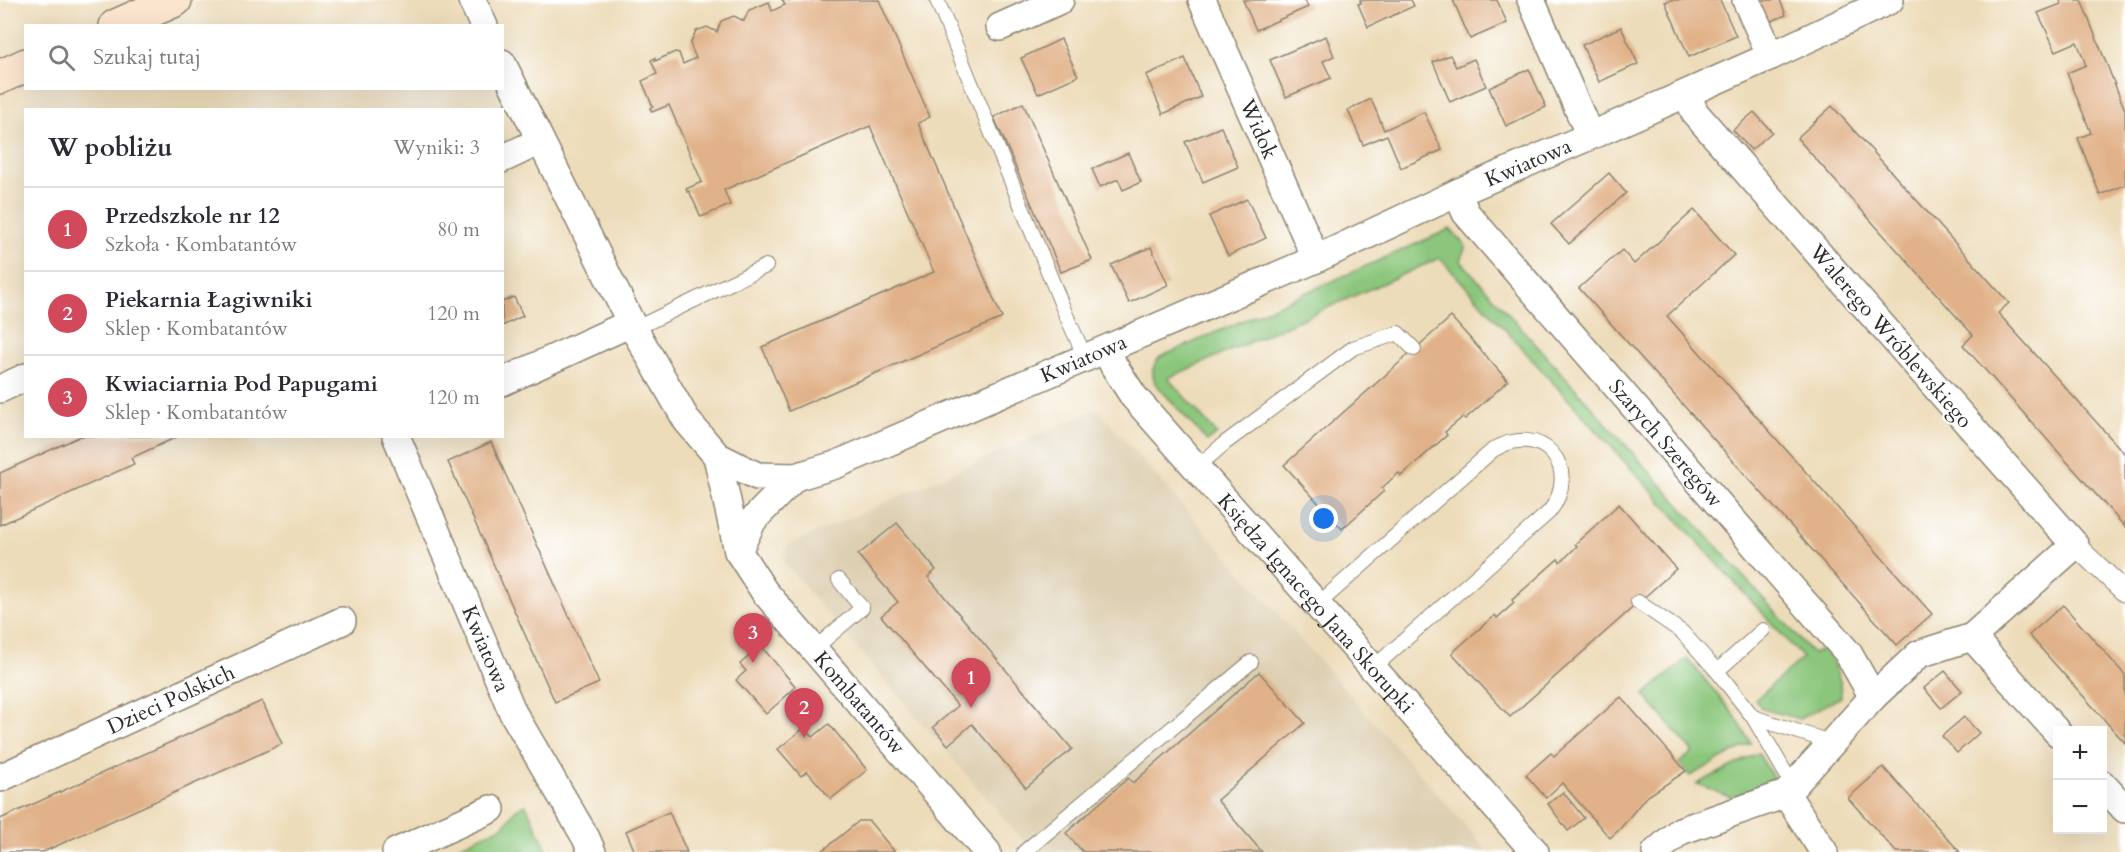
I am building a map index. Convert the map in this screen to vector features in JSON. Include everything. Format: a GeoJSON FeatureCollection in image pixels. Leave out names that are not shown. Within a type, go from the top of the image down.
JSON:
{"type":"FeatureCollection","features":[{"type":"Feature","properties":{"kind":"main road"},"geometry":{"type":"LineString","coordinates":[[121,24],[175,0]]}},
{"type":"Feature","properties":{"kind":"main road"},"geometry":{"type":"LineString","coordinates":[[0,77],[24,66]]}},
{"type":"Feature","properties":{"kind":"street"},"geometry":{"type":"LineString","coordinates":[[472,0],[483,24]]}},
{"type":"Feature","properties":{"kind":"street"},"geometry":{"type":"LineString","coordinates":[[1000,27],[1060,0]]}},
{"type":"Feature","properties":{"kind":"street","name":"Widok"},"geometry":{"type":"LineString","coordinates":[[1202,0],[1316,259]]}},
{"type":"Feature","properties":{"kind":"street","name":"Kwiatowa"},"geometry":{"type":"LineString","coordinates":[[1532,0],[1590,136]]}},
{"type":"Feature","properties":{"kind":"street"},"geometry":{"type":"LineString","coordinates":[[1746,0],[1771,56]]}},
{"type":"Feature","properties":{"kind":"street","name":"Kwiatowa"},"geometry":{"type":"LineString","coordinates":[[504,67],[632,326],[687,421],[717,456],[757,476],[795,477],[836,465],[1316,259],[1457,193],[1687,94],[1890,0]]}},
{"type":"Feature","properties":{"kind":"street","name":"Walerego Wróblewskiego"},"geometry":{"type":"LineString","coordinates":[[1687,94],[1695,113],[2074,545]]}},
{"type":"Feature","properties":{"kind":"street"},"geometry":{"type":"LineString","coordinates":[[504,158],[540,141]]}},
{"type":"Feature","properties":{"kind":"street","name":"Szarych Szeregów"},"geometry":{"type":"LineString","coordinates":[[1457,193],[1466,213],[1848,653],[1873,698]]}},
{"type":"Feature","properties":{"kind":"street"},"geometry":{"type":"LineString","coordinates":[[504,381],[632,326]]}},
{"type":"Feature","properties":{"kind":"street","name":"Księdza Ignacego Jana Skorupki"},"geometry":{"type":"LineString","coordinates":[[1096,354],[1114,366],[1134,397],[1535,852]]}},
{"type":"Feature","properties":{"kind":"street"},"geometry":{"type":"LineString","coordinates":[[0,389],[24,378]]}},
{"type":"Feature","properties":{"kind":"street","name":"Kwiatowa"},"geometry":{"type":"LineString","coordinates":[[397,438],[513,713],[592,852]]}},
{"type":"Feature","properties":{"kind":"street","name":"Kombatantów"},"geometry":{"type":"LineString","coordinates":[[717,456],[738,551],[764,591],[987,852]]}},
{"type":"Feature","properties":{"kind":"street"},"geometry":{"type":"LineString","coordinates":[[738,551],[753,520],[795,477]]}},
{"type":"Feature","properties":{"kind":"street"},"geometry":{"type":"LineString","coordinates":[[1656,852],[1680,831],[1789,790],[1873,698],[1919,654],[1972,637],[2074,545],[2125,592]]}},
{"type":"Feature","properties":{"kind":"street","name":"Dzieci Polskich"},"geometry":{"type":"LineString","coordinates":[[0,778],[342,621]]}},
{"type":"Feature","properties":{"kind":"street"},"geometry":{"type":"LineString","coordinates":[[1972,637],[2053,727]]}},
{"type":"Feature","properties":{"kind":"street"},"geometry":{"type":"LineString","coordinates":[[2107,789],[2125,809]]}},
{"type":"Feature","properties":{"kind":"street"},"geometry":{"type":"LineString","coordinates":[[1789,790],[1824,852]]}},
{"type":"Feature","properties":{"kind":"street"},"geometry":{"type":"LineString","coordinates":[[396,852],[491,809]]}},
{"type":"Feature","properties":{"kind":"lane"},"geometry":{"type":"LineString","coordinates":[[937,0],[1066,315],[1096,354]]}},
{"type":"Feature","properties":{"kind":"lane"},"geometry":{"type":"LineString","coordinates":[[632,326],[766,266]]}},
{"type":"Feature","properties":{"kind":"lane"},"geometry":{"type":"LineString","coordinates":[[1196,468],[1353,348],[1398,333],[1414,349]]}},
{"type":"Feature","properties":{"kind":"lane"},"geometry":{"type":"LineString","coordinates":[[1317,605],[1493,450],[1505,442],[1520,439],[1534,441],[1547,448],[1557,459],[1562,472],[1563,487],[1558,501],[1549,512],[1373,668]]}},
{"type":"Feature","properties":{"kind":"lane"},"geometry":{"type":"LineString","coordinates":[[814,649],[862,608],[839,580]]}},
{"type":"Feature","properties":{"kind":"lane"},"geometry":{"type":"LineString","coordinates":[[1638,603],[1682,632],[1717,671],[1753,717],[1789,790]]}},
{"type":"Feature","properties":{"kind":"lane"},"geometry":{"type":"LineString","coordinates":[[1717,671],[1763,630]]}},
{"type":"Feature","properties":{"kind":"lane"},"geometry":{"type":"LineString","coordinates":[[1024,852],[1251,662]]}},
{"type":"Feature","properties":{"kind":"lane"},"geometry":{"type":"LineString","coordinates":[[1753,717],[1833,743]]}},
{"type":"Feature","properties":{"kind":"shaded area"},"geometry":{"type":"Polygon","coordinates":[[[1097,409],[1489,852],[1033,852],[783,562],[786,546],[1097,409]]]}},
{"type":"Feature","properties":{"kind":"green space"},"geometry":{"type":"Polygon","coordinates":[[[1450,229],[1466,246],[1460,260],[1813,654],[1827,648],[1840,681],[1841,697],[1799,719],[1763,709],[1755,700],[1803,658],[1440,258],[1168,378],[1217,434],[1207,441],[1155,383],[1153,369],[1160,357],[1450,229]]]}},
{"type":"Feature","properties":{"kind":"green space"},"geometry":{"type":"Polygon","coordinates":[[[1687,658],[1735,716],[1751,743],[1690,776],[1679,763],[1693,752],[1644,695],[1687,658]]]}},
{"type":"Feature","properties":{"kind":"green space"},"geometry":{"type":"Polygon","coordinates":[[[1758,753],[1774,779],[1732,798],[1697,784],[1758,753]]]}},
{"type":"Feature","properties":{"kind":"green space"},"geometry":{"type":"Polygon","coordinates":[[[526,805],[548,852],[445,852],[504,826],[516,809],[526,805]]]}},
{"type":"Feature","properties":{"kind":"building"},"geometry":{"type":"Polygon","coordinates":[[[782,0],[879,0],[930,117],[918,123],[1002,318],[789,411],[762,347],[934,272],[870,126],[724,190],[730,205],[701,217],[689,191],[687,192],[686,189],[702,182],[669,105],[652,112],[650,108],[653,107],[642,81],[657,74],[651,60],[655,58],[655,61],[675,52],[679,53],[683,64],[696,58],[690,44],[696,31],[707,27],[717,32],[721,21],[734,16],[744,21],[749,10],[769,2],[772,11],[785,5],[782,0]]]}},
{"type":"Feature","properties":{"kind":"building"},"geometry":{"type":"Polygon","coordinates":[[[1243,0],[1305,0],[1308,7],[1256,30],[1243,0]]]}},
{"type":"Feature","properties":{"kind":"building"},"geometry":{"type":"Polygon","coordinates":[[[1360,0],[1411,0],[1414,6],[1368,27],[1358,4],[1361,3],[1360,0]]]}},
{"type":"Feature","properties":{"kind":"building"},"geometry":{"type":"Polygon","coordinates":[[[1453,0],[1497,0],[1507,23],[1470,39],[1453,0]]]}},
{"type":"Feature","properties":{"kind":"building"},"geometry":{"type":"Polygon","coordinates":[[[1720,0],[1736,36],[1689,57],[1665,2],[1720,0]]]}},
{"type":"Feature","properties":{"kind":"building"},"geometry":{"type":"Polygon","coordinates":[[[1756,0],[1780,0],[1786,15],[1767,23],[1756,0]]]}},
{"type":"Feature","properties":{"kind":"building"},"geometry":{"type":"Polygon","coordinates":[[[2060,0],[2081,0],[2125,110],[2125,185],[2100,195],[2078,138],[2091,133],[2067,73],[2086,65],[2077,42],[2056,51],[2038,13],[2061,4],[2060,0]]]}},
{"type":"Feature","properties":{"kind":"building"},"geometry":{"type":"Polygon","coordinates":[[[1621,27],[1638,64],[1599,82],[1582,45],[1621,27]]]}},
{"type":"Feature","properties":{"kind":"building"},"geometry":{"type":"Polygon","coordinates":[[[1326,36],[1334,56],[1323,61],[1331,78],[1286,97],[1270,60],[1326,36]]]}},
{"type":"Feature","properties":{"kind":"building"},"geometry":{"type":"Polygon","coordinates":[[[1061,39],[1078,76],[1038,94],[1021,58],[1061,39]]]}},
{"type":"Feature","properties":{"kind":"building"},"geometry":{"type":"Polygon","coordinates":[[[1450,55],[1456,67],[1474,59],[1486,86],[1450,102],[1433,62],[1450,55]]]}},
{"type":"Feature","properties":{"kind":"building"},"geometry":{"type":"Polygon","coordinates":[[[1185,58],[1201,97],[1163,114],[1146,75],[1185,58]]]}},
{"type":"Feature","properties":{"kind":"building"},"geometry":{"type":"Polygon","coordinates":[[[1529,69],[1546,107],[1506,126],[1489,88],[1529,69]]]}},
{"type":"Feature","properties":{"kind":"building"},"geometry":{"type":"Polygon","coordinates":[[[1371,99],[1384,130],[1424,112],[1442,150],[1401,168],[1387,135],[1363,145],[1348,110],[1371,99]]]}},
{"type":"Feature","properties":{"kind":"building"},"geometry":{"type":"Polygon","coordinates":[[[1023,103],[1092,260],[1061,272],[994,117],[1023,103]]]}},
{"type":"Feature","properties":{"kind":"building"},"geometry":{"type":"Polygon","coordinates":[[[1832,106],[2009,303],[1998,313],[2125,454],[2125,527],[1963,345],[1973,335],[1797,138],[1832,106]]]}},
{"type":"Feature","properties":{"kind":"building"},"geometry":{"type":"Polygon","coordinates":[[[1754,112],[1772,132],[1751,150],[1733,130],[1754,112]]]}},
{"type":"Feature","properties":{"kind":"building"},"geometry":{"type":"Polygon","coordinates":[[[1221,127],[1238,167],[1203,182],[1185,142],[1221,127]]]}},
{"type":"Feature","properties":{"kind":"building"},"geometry":{"type":"Polygon","coordinates":[[[1128,153],[1141,182],[1123,190],[1118,179],[1100,187],[1092,169],[1128,153]]]}},
{"type":"Feature","properties":{"kind":"building"},"geometry":{"type":"Polygon","coordinates":[[[1609,173],[1626,193],[1569,244],[1551,224],[1609,173]]]}},
{"type":"Feature","properties":{"kind":"building"},"geometry":{"type":"Polygon","coordinates":[[[1247,199],[1266,238],[1228,256],[1209,216],[1247,199]]]}},
{"type":"Feature","properties":{"kind":"building"},"geometry":{"type":"Polygon","coordinates":[[[1694,210],[1734,255],[1667,316],[1932,614],[1897,645],[1579,288],[1622,250],[1634,264],[1694,210]]]}},
{"type":"Feature","properties":{"kind":"building"},"geometry":{"type":"Polygon","coordinates":[[[1151,247],[1168,285],[1129,303],[1111,265],[1151,247]]]}},
{"type":"Feature","properties":{"kind":"building"},"geometry":{"type":"Polygon","coordinates":[[[514,297],[523,316],[504,325],[504,301],[514,297]]]}},
{"type":"Feature","properties":{"kind":"building"},"geometry":{"type":"Polygon","coordinates":[[[1451,317],[1508,381],[1465,419],[1463,417],[1445,432],[1447,435],[1401,476],[1399,473],[1395,476],[1382,488],[1384,491],[1342,529],[1284,465],[1451,317]]]}},
{"type":"Feature","properties":{"kind":"building"},"geometry":{"type":"Polygon","coordinates":[[[77,438],[175,438],[131,458],[134,464],[0,525],[0,473],[77,438]]]}},
{"type":"Feature","properties":{"kind":"building"},"geometry":{"type":"Polygon","coordinates":[[[491,442],[599,683],[555,702],[448,462],[491,442]]]}},
{"type":"Feature","properties":{"kind":"building"},"geometry":{"type":"Polygon","coordinates":[[[1619,504],[1676,569],[1510,717],[1452,653],[1495,615],[1497,618],[1514,603],[1512,600],[1558,559],[1560,562],[1564,559],[1577,546],[1575,544],[1619,504]]]}},
{"type":"Feature","properties":{"kind":"building"},"geometry":{"type":"Polygon","coordinates":[[[897,523],[936,570],[928,577],[1072,749],[1026,788],[972,724],[948,745],[933,727],[958,706],[881,616],[898,602],[858,555],[897,523]]]}},
{"type":"Feature","properties":{"kind":"building"},"geometry":{"type":"Polygon","coordinates":[[[2063,605],[2125,675],[2125,743],[2029,635],[2063,605]]]}},
{"type":"Feature","properties":{"kind":"building"},"geometry":{"type":"Polygon","coordinates":[[[761,646],[796,687],[766,714],[736,680],[746,671],[740,664],[761,646]]]}},
{"type":"Feature","properties":{"kind":"building"},"geometry":{"type":"Polygon","coordinates":[[[1945,671],[1962,691],[1941,708],[1924,688],[1945,671]]]}},
{"type":"Feature","properties":{"kind":"building"},"geometry":{"type":"Polygon","coordinates":[[[1259,672],[1305,723],[1217,800],[1262,852],[1083,852],[1066,833],[1128,778],[1133,783],[1259,672]]]}},
{"type":"Feature","properties":{"kind":"building"},"geometry":{"type":"Polygon","coordinates":[[[1621,697],[1686,771],[1645,798],[1610,838],[1562,783],[1546,798],[1526,775],[1551,753],[1554,756],[1621,697]]]}},
{"type":"Feature","properties":{"kind":"building"},"geometry":{"type":"Polygon","coordinates":[[[262,701],[282,744],[43,852],[0,852],[0,819],[262,701]]]}},
{"type":"Feature","properties":{"kind":"building"},"geometry":{"type":"Polygon","coordinates":[[[1964,717],[1979,733],[1957,753],[1942,736],[1964,717]]]}},
{"type":"Feature","properties":{"kind":"building"},"geometry":{"type":"Polygon","coordinates":[[[829,724],[867,770],[831,799],[807,771],[801,776],[778,749],[804,728],[813,737],[829,724]]]}},
{"type":"Feature","properties":{"kind":"building"},"geometry":{"type":"Polygon","coordinates":[[[1883,767],[1960,852],[1896,852],[1848,798],[1883,767]]]}},
{"type":"Feature","properties":{"kind":"building"},"geometry":{"type":"Polygon","coordinates":[[[1563,792],[1584,818],[1568,831],[1548,804],[1563,792]]]}},
{"type":"Feature","properties":{"kind":"building"},"geometry":{"type":"Polygon","coordinates":[[[669,812],[687,852],[635,852],[626,831],[669,812]]]}},
{"type":"Feature","properties":{"kind":"building"},"geometry":{"type":"Polygon","coordinates":[[[859,821],[869,821],[895,852],[821,852],[859,821]]]}},
{"type":"Feature","properties":{"kind":"place","name":"Kwiaciarnia Pod Papugami"},"geometry":{"type":"Point","coordinates":[753,663]}},
{"type":"Feature","properties":{"kind":"place","name":"Przedszkole nr 12"},"geometry":{"type":"Point","coordinates":[971,708]}},
{"type":"Feature","properties":{"kind":"place","name":"Piekarnia Łagiwniki"},"geometry":{"type":"Point","coordinates":[804,738]}}]}
